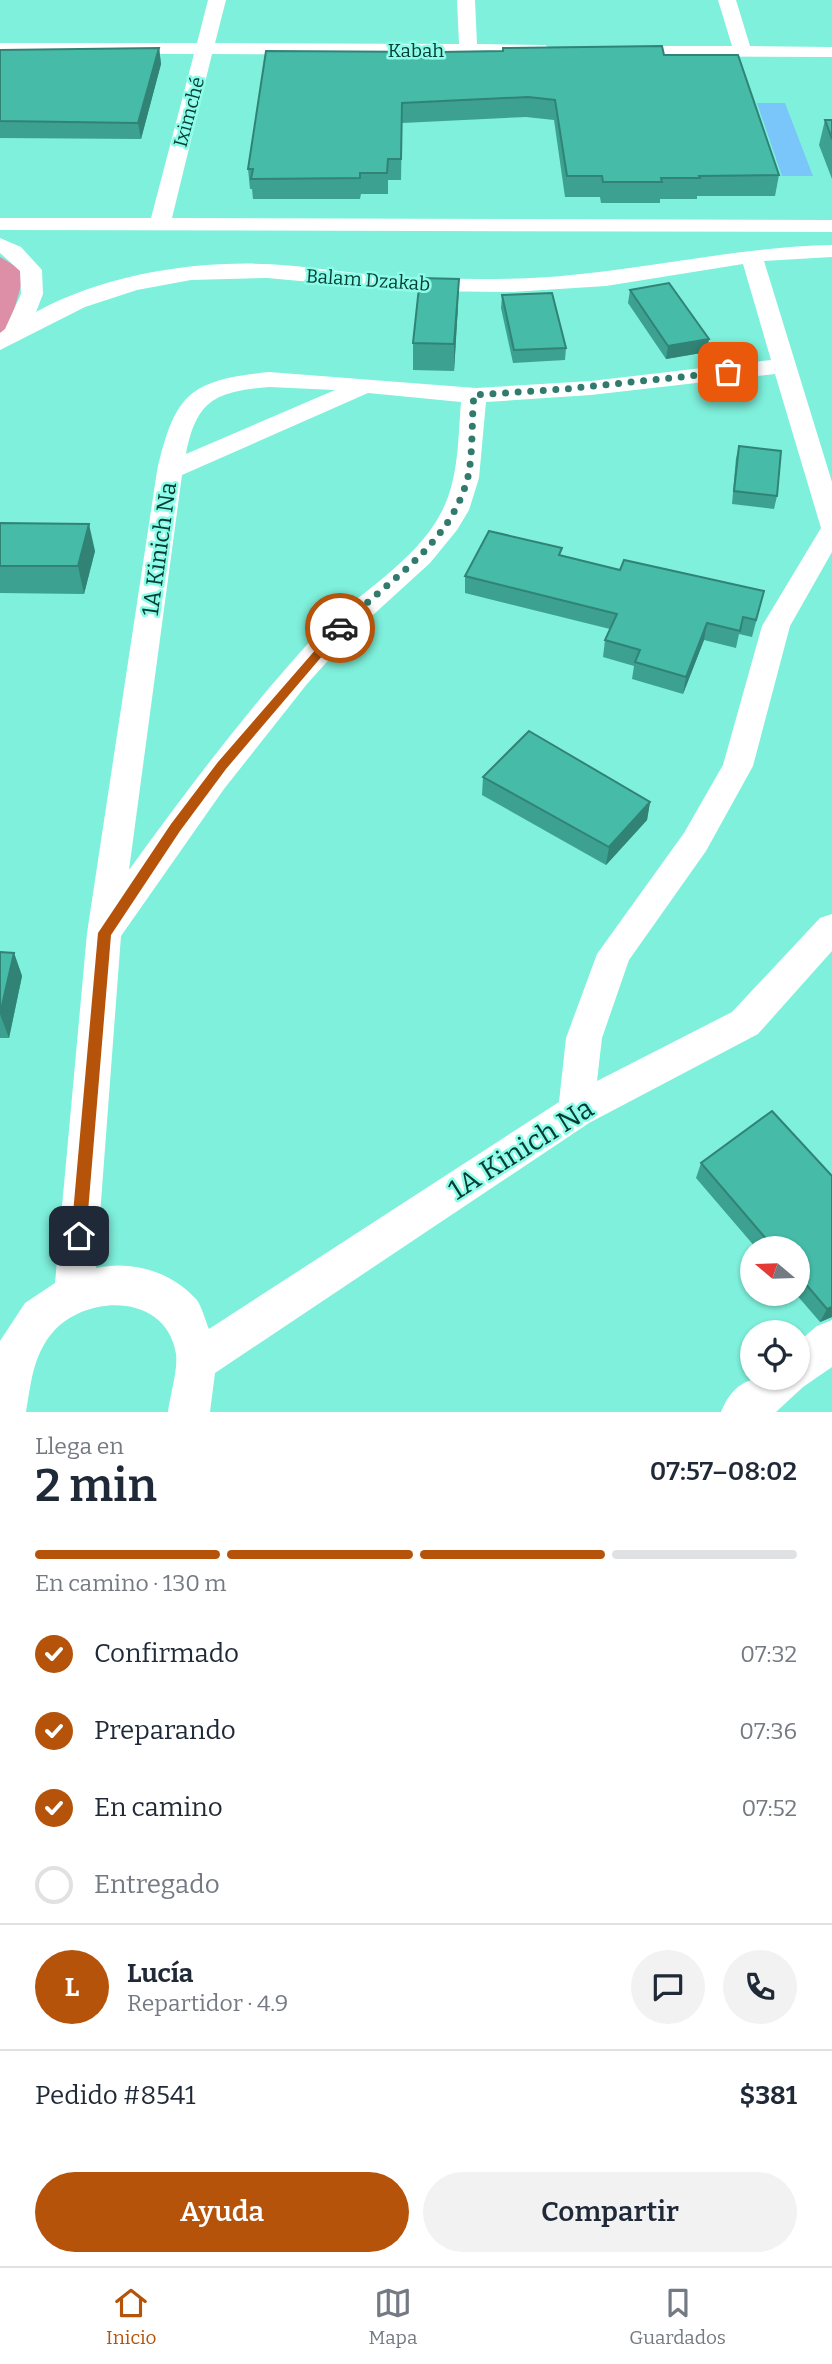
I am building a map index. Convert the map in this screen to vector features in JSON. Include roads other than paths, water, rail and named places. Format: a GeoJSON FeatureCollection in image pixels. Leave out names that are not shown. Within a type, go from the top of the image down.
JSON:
{"type":"FeatureCollection","features":[{"type":"Feature","properties":{"kind":"street","name":"Iximché"},"geometry":{"type":"LineString","coordinates":[[160,223],[217,0]]}},
{"type":"Feature","properties":{"kind":"street"},"geometry":{"type":"LineString","coordinates":[[466,0],[468,50]]}},
{"type":"Feature","properties":{"kind":"street"},"geometry":{"type":"LineString","coordinates":[[727,0],[742,51]]}},
{"type":"Feature","properties":{"kind":"street","name":"Kabah"},"geometry":{"type":"LineString","coordinates":[[0,48],[564,50]]}},
{"type":"Feature","properties":{"kind":"street"},"geometry":{"type":"LineString","coordinates":[[605,51],[832,52]]}},
{"type":"Feature","properties":{"kind":"street"},"geometry":{"type":"LineString","coordinates":[[316,258],[321,235],[349,223]]}},
{"type":"Feature","properties":{"kind":"street"},"geometry":{"type":"LineString","coordinates":[[0,224],[832,226]]}},
{"type":"Feature","properties":{"kind":"street"},"geometry":{"type":"LineString","coordinates":[[690,225],[705,264]]}},
{"type":"Feature","properties":{"kind":"street"},"geometry":{"type":"LineString","coordinates":[[0,244],[13,252],[31,270],[32,294],[8,337]]}},
{"type":"Feature","properties":{"kind":"street","name":"Balam Dzakab"},"geometry":{"type":"LineString","coordinates":[[8,337],[77,302],[146,281],[316,258],[408,284],[490,286],[578,282],[752,257],[832,251]]}},
{"type":"Feature","properties":{"kind":"street"},"geometry":{"type":"LineString","coordinates":[[752,257],[782,366],[832,525]]}},
{"type":"Feature","properties":{"kind":"street","name":"1A Kinich Na"},"geometry":{"type":"LineString","coordinates":[[74,1291],[104,933],[170,471],[183,415],[210,390],[240,383],[283,380],[474,395],[565,389],[782,366]]}},
{"type":"Feature","properties":{"kind":"street"},"geometry":{"type":"LineString","coordinates":[[170,471],[364,387]]}},
{"type":"Feature","properties":{"kind":"street"},"geometry":{"type":"LineString","coordinates":[[104,933],[176,828],[286,688],[343,625],[405,571],[448,524],[466,485],[474,395]]}},
{"type":"Feature","properties":{"kind":"street"},"geometry":{"type":"LineString","coordinates":[[576,1111],[584,1038],[614,954],[695,842],[738,766],[776,626],[800,581],[832,531]]}},
{"type":"Feature","properties":{"kind":"street","name":"1A Kinich Na"},"geometry":{"type":"LineString","coordinates":[[198,1360],[576,1111],[745,1023],[832,928]]}},
{"type":"Feature","properties":{"kind":"street"},"geometry":{"type":"LineString","coordinates":[[5,1412],[3,1393],[7,1351],[34,1320],[46,1308],[74,1291],[98,1283],[123,1282],[145,1287],[165,1298],[181,1315],[193,1336],[198,1360],[197,1388],[189,1412]]}},
{"type":"Feature","properties":{"kind":"street"},"geometry":{"type":"LineString","coordinates":[[810,1358],[832,1341]]}},
{"type":"Feature","properties":{"kind":"street"},"geometry":{"type":"LineString","coordinates":[[742,1412],[770,1390]]}},
{"type":"Feature","properties":{"kind":"water"},"geometry":{"type":"Polygon","coordinates":[[[757,103],[785,103],[813,176],[782,176],[757,103]]]}}]}
